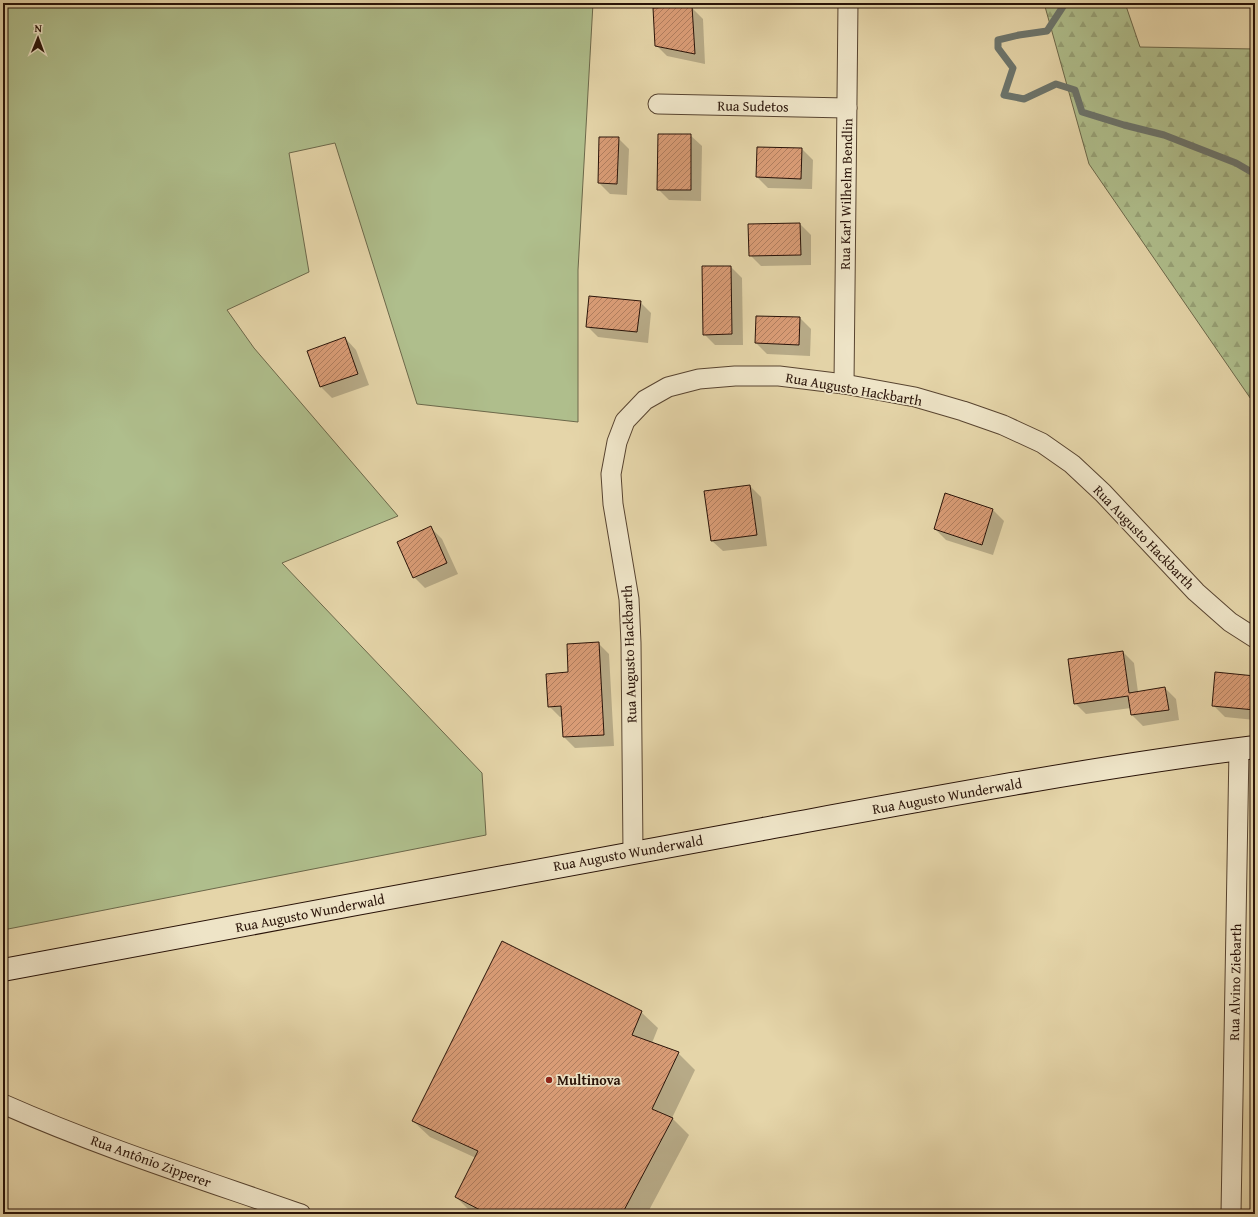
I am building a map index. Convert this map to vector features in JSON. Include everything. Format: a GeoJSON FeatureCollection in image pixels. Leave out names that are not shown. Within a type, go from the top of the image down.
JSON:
{"type":"FeatureCollection","features":[{"type":"Feature","properties":{"kind":"main road","name":"Rua Augusto Wunderwald"},"geometry":{"type":"LineString","coordinates":[[3,970],[634,852],[1047,777],[1247,748]]}},
{"type":"Feature","properties":{"kind":"street","name":"Rua Karl Wilhelm Bendlin"},"geometry":{"type":"LineString","coordinates":[[844,384],[848,3]]}},
{"type":"Feature","properties":{"kind":"street","name":"Rua Sudetos"},"geometry":{"type":"LineString","coordinates":[[658,104],[847,108]]}},
{"type":"Feature","properties":{"kind":"street","name":"Rua Augusto Hackbarth"},"geometry":{"type":"LineString","coordinates":[[634,852],[629,598],[613,504],[611,474],[617,442],[625,421],[646,400],[668,387],[698,379],[735,376],[779,376],[844,384],[915,397],[963,411],[1003,425],[1042,443],[1072,464],[1104,493],[1196,592],[1230,622],[1255,638]]}},
{"type":"Feature","properties":{"kind":"street","name":"Rua Alvino Ziebarth"},"geometry":{"type":"LineString","coordinates":[[1231,1214],[1247,748]]}},
{"type":"Feature","properties":{"kind":"street","name":"Rua Antônio Zipperer"},"geometry":{"type":"LineString","coordinates":[[3,1104],[46,1123],[103,1145],[301,1214]]}},
{"type":"Feature","properties":{"kind":"green space"},"geometry":{"type":"Polygon","coordinates":[[[3,3],[593,3],[578,270],[578,422],[417,404],[335,143],[289,153],[309,272],[227,310],[254,348],[398,516],[282,563],[482,773],[486,835],[3,930],[3,3]]]}},
{"type":"Feature","properties":{"kind":"green space"},"geometry":{"type":"Polygon","coordinates":[[[1044,3],[1125,3],[1140,47],[1255,49],[1255,405],[1089,164],[1044,3]]]}},
{"type":"Feature","properties":{"kind":"building"},"geometry":{"type":"Polygon","coordinates":[[[692,6],[695,54],[655,46],[653,8],[692,6]]]}},
{"type":"Feature","properties":{"kind":"building"},"geometry":{"type":"Polygon","coordinates":[[[658,134],[691,134],[691,190],[657,190],[658,134]]]}},
{"type":"Feature","properties":{"kind":"building"},"geometry":{"type":"Polygon","coordinates":[[[599,137],[619,137],[617,184],[598,183],[599,137]]]}},
{"type":"Feature","properties":{"kind":"building"},"geometry":{"type":"Polygon","coordinates":[[[757,147],[802,148],[801,179],[756,177],[757,147]]]}},
{"type":"Feature","properties":{"kind":"building"},"geometry":{"type":"Polygon","coordinates":[[[800,223],[801,255],[749,256],[748,224],[800,223]]]}},
{"type":"Feature","properties":{"kind":"building"},"geometry":{"type":"Polygon","coordinates":[[[702,266],[731,266],[732,334],[703,335],[702,266]]]}},
{"type":"Feature","properties":{"kind":"building"},"geometry":{"type":"Polygon","coordinates":[[[589,296],[641,301],[637,332],[586,327],[589,296]]]}},
{"type":"Feature","properties":{"kind":"building"},"geometry":{"type":"Polygon","coordinates":[[[756,316],[800,317],[799,345],[755,343],[756,316]]]}},
{"type":"Feature","properties":{"kind":"building"},"geometry":{"type":"Polygon","coordinates":[[[345,337],[358,374],[320,387],[307,351],[345,337]]]}},
{"type":"Feature","properties":{"kind":"building"},"geometry":{"type":"Polygon","coordinates":[[[750,485],[757,535],[711,541],[704,491],[750,485]]]}},
{"type":"Feature","properties":{"kind":"building"},"geometry":{"type":"Polygon","coordinates":[[[945,493],[993,509],[982,545],[934,529],[945,493]]]}},
{"type":"Feature","properties":{"kind":"building"},"geometry":{"type":"Polygon","coordinates":[[[431,526],[447,563],[413,578],[397,542],[431,526]]]}},
{"type":"Feature","properties":{"kind":"building"},"geometry":{"type":"Polygon","coordinates":[[[599,642],[604,735],[563,737],[561,706],[548,707],[546,674],[568,672],[567,644],[599,642]]]}},
{"type":"Feature","properties":{"kind":"building"},"geometry":{"type":"Polygon","coordinates":[[[1123,651],[1129,693],[1165,687],[1169,710],[1131,715],[1128,696],[1074,704],[1068,659],[1123,651]]]}},
{"type":"Feature","properties":{"kind":"building"},"geometry":{"type":"Polygon","coordinates":[[[1215,672],[1255,676],[1255,710],[1212,706],[1215,672]]]}},
{"type":"Feature","properties":{"kind":"building","name":"Multinova"},"geometry":{"type":"Polygon","coordinates":[[[502,941],[642,1011],[632,1035],[679,1052],[652,1109],[673,1118],[622,1214],[488,1214],[455,1197],[478,1151],[412,1121],[502,941]]]}},
{"type":"Feature","properties":{"kind":"waterway"},"geometry":{"type":"LineString","coordinates":[[1063,3],[1064,5],[1047,31],[998,40],[998,48],[1013,68],[1004,95],[1024,99],[1056,84],[1075,90],[1082,112],[1164,135],[1236,163],[1255,174]]}},
{"type":"Feature","properties":{"kind":"place","name":"Multinova"},"geometry":{"type":"Point","coordinates":[549,1080]}}]}
